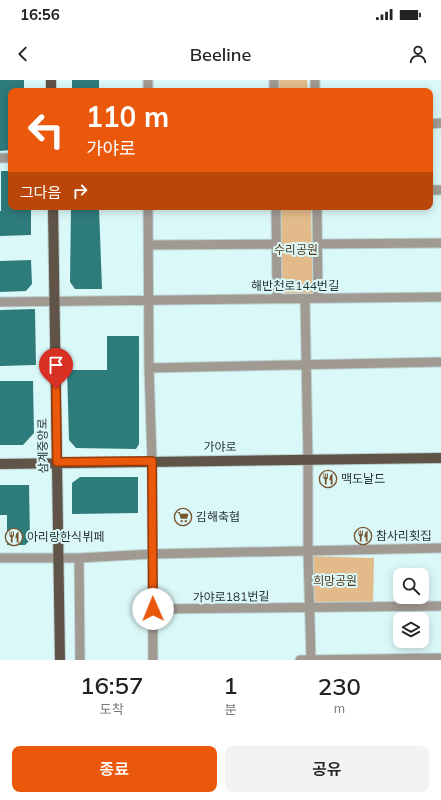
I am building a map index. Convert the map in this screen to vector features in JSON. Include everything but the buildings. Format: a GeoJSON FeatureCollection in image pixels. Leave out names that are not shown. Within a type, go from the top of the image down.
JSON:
{"type":"FeatureCollection","features":[{"type":"Feature","properties":{"kind":"main road","name":"삼계중앙로"},"geometry":{"type":"LineString","coordinates":[[53,210],[60,660]]}},
{"type":"Feature","properties":{"kind":"main road","name":"가야로"},"geometry":{"type":"LineString","coordinates":[[0,464],[57,462],[441,458]]}},
{"type":"Feature","properties":{"kind":"street"},"geometry":{"type":"LineString","coordinates":[[148,210],[152,461],[153,660]]}},
{"type":"Feature","properties":{"kind":"street"},"geometry":{"type":"LineString","coordinates":[[276,210],[277,298]]}},
{"type":"Feature","properties":{"kind":"street"},"geometry":{"type":"LineString","coordinates":[[317,210],[318,298]]}},
{"type":"Feature","properties":{"kind":"street"},"geometry":{"type":"LineString","coordinates":[[318,244],[441,243]]}},
{"type":"Feature","properties":{"kind":"street"},"geometry":{"type":"LineString","coordinates":[[148,245],[276,244]]}},
{"type":"Feature","properties":{"kind":"street","name":"해반천로144번길"},"geometry":{"type":"LineString","coordinates":[[0,302],[149,299],[441,297]]}},
{"type":"Feature","properties":{"kind":"street"},"geometry":{"type":"LineString","coordinates":[[305,299],[311,660]]}},
{"type":"Feature","properties":{"kind":"street"},"geometry":{"type":"LineString","coordinates":[[150,368],[441,362]]}},
{"type":"Feature","properties":{"kind":"street"},"geometry":{"type":"LineString","coordinates":[[0,558],[79,558],[152,554],[441,548]]}},
{"type":"Feature","properties":{"kind":"street"},"geometry":{"type":"LineString","coordinates":[[79,558],[80,660]]}},
{"type":"Feature","properties":{"kind":"street","name":"가야로181번길"},"geometry":{"type":"LineString","coordinates":[[153,609],[441,606]]}},
{"type":"Feature","properties":{"kind":"street"},"geometry":{"type":"LineString","coordinates":[[300,660],[441,658]]}},
{"type":"Feature","properties":{"kind":"green space"},"geometry":{"type":"Polygon","coordinates":[[[276,80],[307,80],[308,88],[277,88],[276,80]]]}},
{"type":"Feature","properties":{"kind":"green space","name":"수리공원"},"geometry":{"type":"Polygon","coordinates":[[[279,210],[311,210],[313,294],[281,293],[279,210]]]}},
{"type":"Feature","properties":{"kind":"green space","name":"희망공원"},"geometry":{"type":"Polygon","coordinates":[[[310,556],[374,558],[373,604],[312,605],[310,556]]]}},
{"type":"Feature","properties":{"kind":"place","name":"맥도날드"},"geometry":{"type":"Point","coordinates":[328,479]}},
{"type":"Feature","properties":{"kind":"place","name":"김해축협"},"geometry":{"type":"Point","coordinates":[183,517]}},
{"type":"Feature","properties":{"kind":"place","name":"참사리횟집"},"geometry":{"type":"Point","coordinates":[363,536]}},
{"type":"Feature","properties":{"kind":"place","name":"아리랑한식뷔페"},"geometry":{"type":"Point","coordinates":[14,537]}},
{"type":"Feature","properties":{"kind":"route"},"geometry":{"type":"LineString","coordinates":[[56,389],[57,462],[152,461],[153,609]]}}]}
